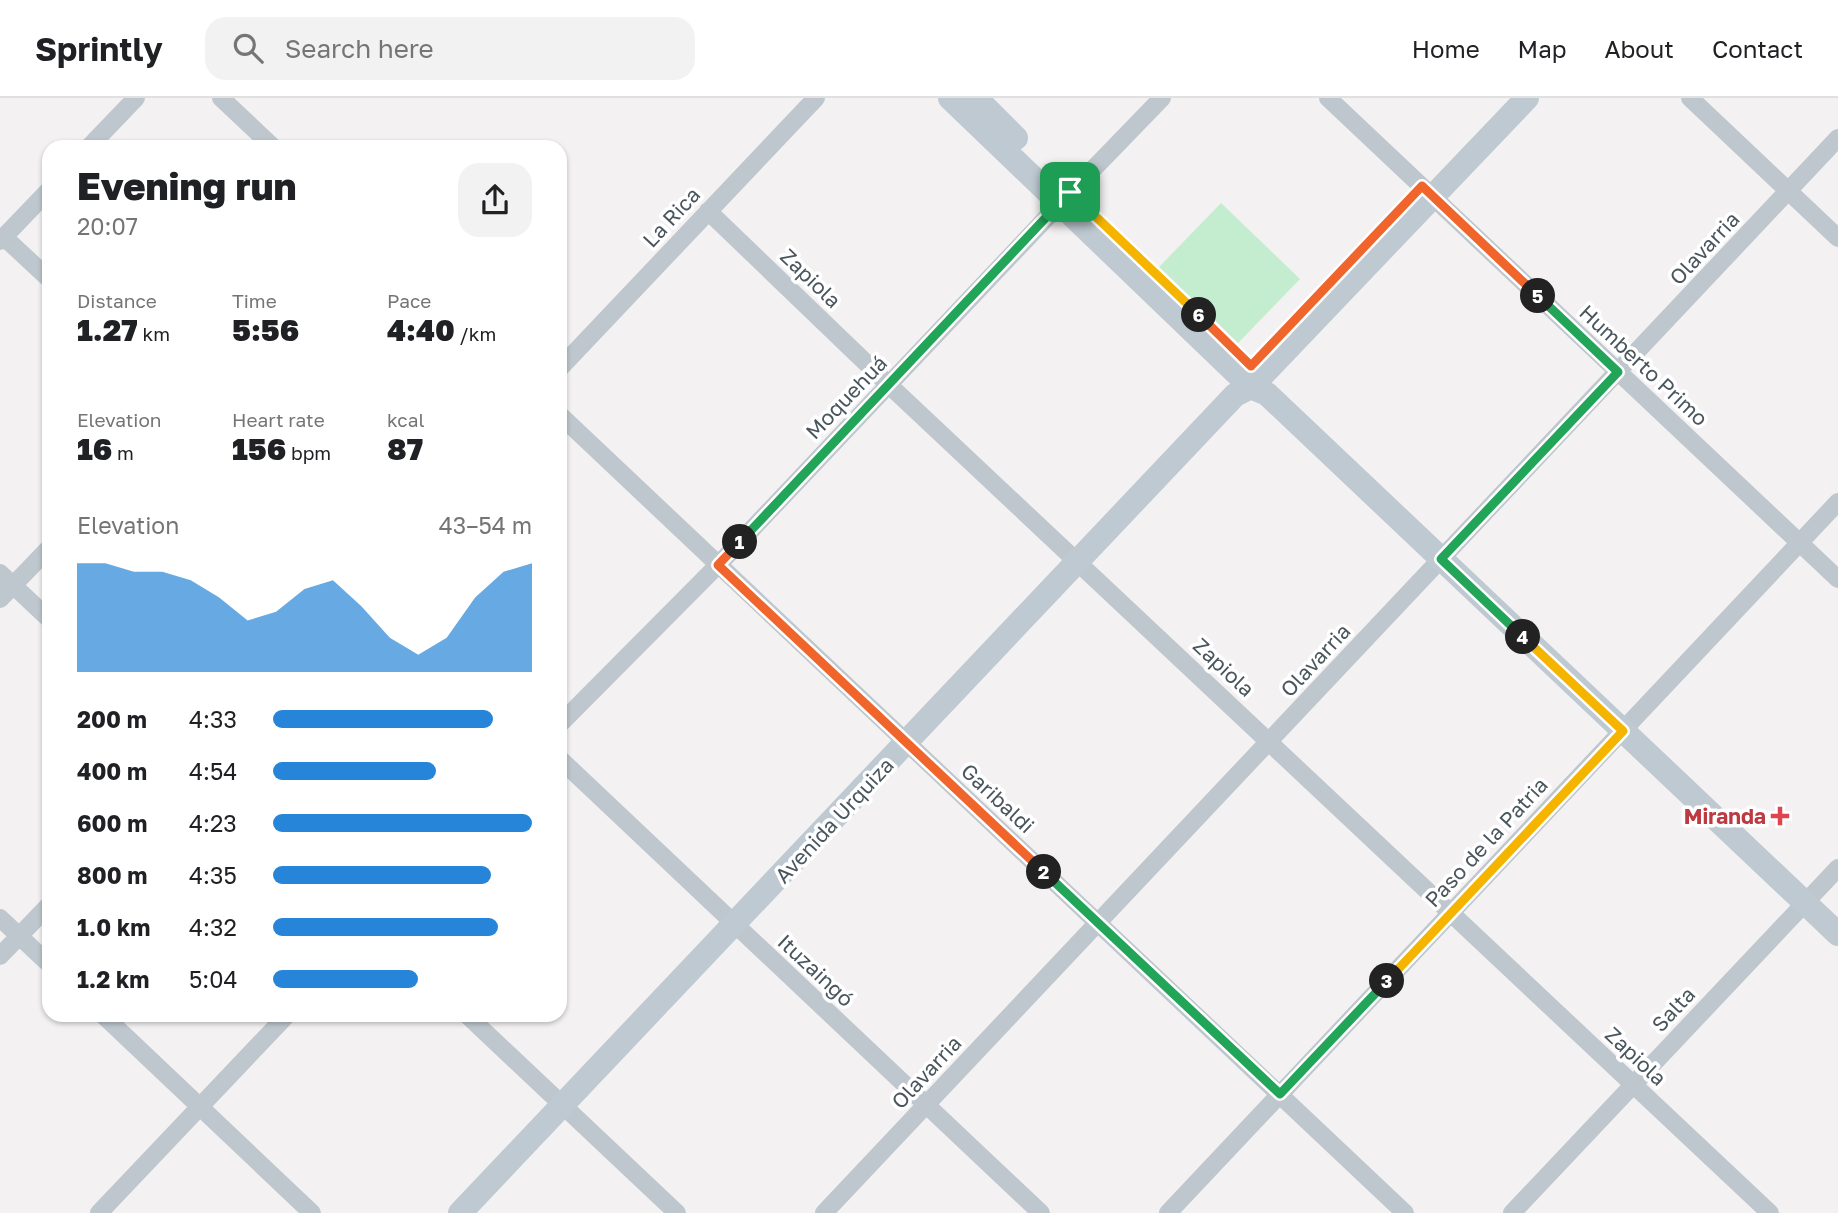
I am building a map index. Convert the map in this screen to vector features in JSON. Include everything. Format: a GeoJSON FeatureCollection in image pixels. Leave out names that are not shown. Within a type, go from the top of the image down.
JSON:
{"type":"FeatureCollection","features":[{"type":"Feature","properties":{"kind":"main road"},"geometry":{"type":"LineString","coordinates":[[950,98],[1066,198]]}},
{"type":"Feature","properties":{"kind":"main road"},"geometry":{"type":"LineString","coordinates":[[976,98],[1066,198],[1251,382],[1838,934]]}},
{"type":"Feature","properties":{"kind":"main road","name":"Avenida Urquiza"},"geometry":{"type":"LineString","coordinates":[[460,1213],[1077,561],[1251,382],[1427,191],[1505,98]]}},
{"type":"Feature","properties":{"kind":"main road","name":"Avenida Urquiza"},"geometry":{"type":"LineString","coordinates":[[1427,191],[1527,98]]}},
{"type":"Feature","properties":{"kind":"street"},"geometry":{"type":"LineString","coordinates":[[96,140],[136,98]]}},
{"type":"Feature","properties":{"kind":"street"},"geometry":{"type":"LineString","coordinates":[[221,98],[266,140]]}},
{"type":"Feature","properties":{"kind":"street","name":"La Rica"},"geometry":{"type":"LineString","coordinates":[[567,361],[816,98]]}},
{"type":"Feature","properties":{"kind":"street","name":"Moquehuá"},"geometry":{"type":"LineString","coordinates":[[567,717],[718,565],[1162,98]]}},
{"type":"Feature","properties":{"kind":"street","name":"Humberto Primo"},"geometry":{"type":"LineString","coordinates":[[1328,98],[1838,579]]}},
{"type":"Feature","properties":{"kind":"street"},"geometry":{"type":"LineString","coordinates":[[1690,98],[1838,238]]}},
{"type":"Feature","properties":{"kind":"street","name":"Olavarria"},"geometry":{"type":"LineString","coordinates":[[824,1213],[1838,138]]}},
{"type":"Feature","properties":{"kind":"street"},"geometry":{"type":"LineString","coordinates":[[42,197],[2,239],[42,273]]}},
{"type":"Feature","properties":{"kind":"street","name":"Zapiola"},"geometry":{"type":"LineString","coordinates":[[708,211],[889,385],[1770,1213]]}},
{"type":"Feature","properties":{"kind":"street","name":"Garibaldi"},"geometry":{"type":"LineString","coordinates":[[567,422],[1405,1213]]}},
{"type":"Feature","properties":{"kind":"street","name":"Paso de la Patria"},"geometry":{"type":"LineString","coordinates":[[1168,1213],[1838,502]]}},
{"type":"Feature","properties":{"kind":"street"},"geometry":{"type":"LineString","coordinates":[[0,599],[7,579],[42,553]]}},
{"type":"Feature","properties":{"kind":"street"},"geometry":{"type":"LineString","coordinates":[[7,579],[42,612]]}},
{"type":"Feature","properties":{"kind":"street","name":"Ituzaingó"},"geometry":{"type":"LineString","coordinates":[[567,766],[1041,1213]]}},
{"type":"Feature","properties":{"kind":"street","name":"Salta"},"geometry":{"type":"LineString","coordinates":[[1512,1213],[1838,868]]}},
{"type":"Feature","properties":{"kind":"street"},"geometry":{"type":"LineString","coordinates":[[0,956],[42,912]]}},
{"type":"Feature","properties":{"kind":"street"},"geometry":{"type":"LineString","coordinates":[[0,918],[42,957]]}},
{"type":"Feature","properties":{"kind":"street"},"geometry":{"type":"LineString","coordinates":[[110,1022],[312,1213]]}},
{"type":"Feature","properties":{"kind":"street"},"geometry":{"type":"LineString","coordinates":[[99,1213],[280,1022]]}},
{"type":"Feature","properties":{"kind":"street"},"geometry":{"type":"LineString","coordinates":[[474,1022],[677,1213]]}},
{"type":"Feature","properties":{"kind":"green space"},"geometry":{"type":"Polygon","coordinates":[[[1221,203],[1300,279],[1238,343],[1159,267],[1221,203]]]}},
{"type":"Feature","properties":{"kind":"place","name":"Miranda"},"geometry":{"type":"Point","coordinates":[1780,816]}},
{"type":"Feature","properties":{"kind":"route"},"geometry":{"type":"LineString","coordinates":[[1422,186],[1618,372],[1441,559],[1623,731],[1280,1094],[718,565],[1070,192],[1251,366],[1422,186]]}}]}
